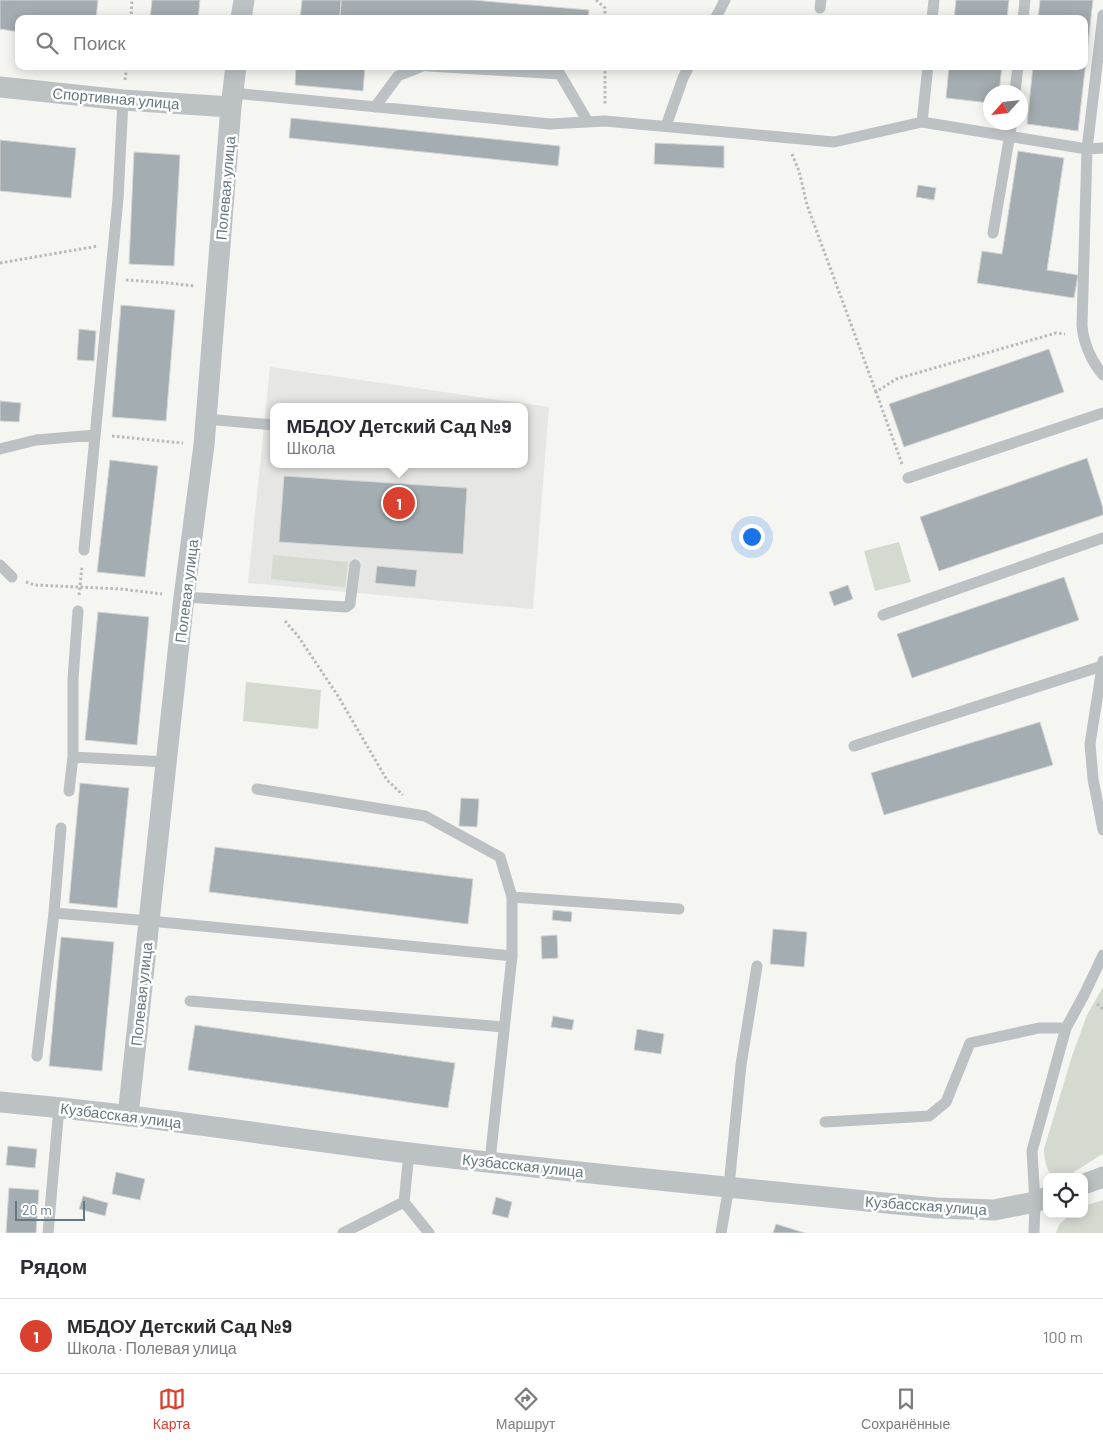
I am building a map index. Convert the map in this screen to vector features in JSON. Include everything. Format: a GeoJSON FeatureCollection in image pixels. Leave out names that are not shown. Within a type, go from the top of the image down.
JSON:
{"type":"FeatureCollection","features":[{"type":"Feature","properties":{"kind":"street"},"geometry":{"type":"LineString","coordinates":[[242,15],[244,0]]}},
{"type":"Feature","properties":{"kind":"street","name":"Полевая улица"},"geometry":{"type":"LineString","coordinates":[[128,1116],[184,596],[204,446],[236,70]]}},
{"type":"Feature","properties":{"kind":"street","name":"Спортивная улица"},"geometry":{"type":"LineString","coordinates":[[0,87],[124,100],[232,100]]}},
{"type":"Feature","properties":{"kind":"street","name":"Кузбасская улица"},"geometry":{"type":"LineString","coordinates":[[0,1102],[59,1107],[408,1152],[936,1208],[994,1210],[1041,1199]]}},
{"type":"Feature","properties":{"kind":"street"},"geometry":{"type":"LineString","coordinates":[[1088,1183],[1103,1177]]}},
{"type":"Feature","properties":{"kind":"lane"},"geometry":{"type":"LineString","coordinates":[[717,15],[725,0]]}},
{"type":"Feature","properties":{"kind":"lane"},"geometry":{"type":"LineString","coordinates":[[932,15],[934,0]]}},
{"type":"Feature","properties":{"kind":"lane"},"geometry":{"type":"LineString","coordinates":[[1023,15],[1025,0]]}},
{"type":"Feature","properties":{"kind":"lane"},"geometry":{"type":"LineString","coordinates":[[1103,15],[1087,149],[1082,336],[1096,366],[1103,375]]}},
{"type":"Feature","properties":{"kind":"lane"},"geometry":{"type":"LineString","coordinates":[[375,106],[398,76],[413,70]]}},
{"type":"Feature","properties":{"kind":"lane"},"geometry":{"type":"LineString","coordinates":[[494,70],[560,74],[588,122]]}},
{"type":"Feature","properties":{"kind":"lane"},"geometry":{"type":"LineString","coordinates":[[666,126],[687,70]]}},
{"type":"Feature","properties":{"kind":"lane"},"geometry":{"type":"LineString","coordinates":[[922,122],[928,70]]}},
{"type":"Feature","properties":{"kind":"lane"},"geometry":{"type":"LineString","coordinates":[[1016,85],[1018,70]]}},
{"type":"Feature","properties":{"kind":"lane"},"geometry":{"type":"LineString","coordinates":[[84,550],[118,199],[124,100]]}},
{"type":"Feature","properties":{"kind":"lane"},"geometry":{"type":"LineString","coordinates":[[232,100],[375,106],[550,124],[605,121],[834,142],[922,122],[1087,149],[1103,148]]}},
{"type":"Feature","properties":{"kind":"lane"},"geometry":{"type":"LineString","coordinates":[[993,233],[1011,130]]}},
{"type":"Feature","properties":{"kind":"lane"},"geometry":{"type":"LineString","coordinates":[[908,478],[1103,413]]}},
{"type":"Feature","properties":{"kind":"lane"},"geometry":{"type":"LineString","coordinates":[[206,419],[270,425]]}},
{"type":"Feature","properties":{"kind":"lane"},"geometry":{"type":"LineString","coordinates":[[0,449],[36,440],[95,435]]}},
{"type":"Feature","properties":{"kind":"lane"},"geometry":{"type":"LineString","coordinates":[[883,614],[1103,538]]}},
{"type":"Feature","properties":{"kind":"lane"},"geometry":{"type":"LineString","coordinates":[[0,565],[12,576]]}},
{"type":"Feature","properties":{"kind":"lane"},"geometry":{"type":"LineString","coordinates":[[184,596],[346,607],[350,604],[355,565]]}},
{"type":"Feature","properties":{"kind":"lane"},"geometry":{"type":"LineString","coordinates":[[69,791],[74,757],[73,679],[78,611]]}},
{"type":"Feature","properties":{"kind":"lane"},"geometry":{"type":"LineString","coordinates":[[854,746],[1102,662],[1090,744],[1093,779],[1103,830]]}},
{"type":"Feature","properties":{"kind":"lane"},"geometry":{"type":"LineString","coordinates":[[74,757],[167,762]]}},
{"type":"Feature","properties":{"kind":"lane"},"geometry":{"type":"LineString","coordinates":[[257,789],[425,816],[500,857],[512,897],[512,956],[490,1161]]}},
{"type":"Feature","properties":{"kind":"lane"},"geometry":{"type":"LineString","coordinates":[[37,1056],[54,913],[61,828]]}},
{"type":"Feature","properties":{"kind":"lane"},"geometry":{"type":"LineString","coordinates":[[512,897],[679,909]]}},
{"type":"Feature","properties":{"kind":"lane"},"geometry":{"type":"LineString","coordinates":[[54,913],[512,956]]}},
{"type":"Feature","properties":{"kind":"lane"},"geometry":{"type":"LineString","coordinates":[[1034,1233],[1041,1199],[1032,1151],[1066,1028],[1103,955]]}},
{"type":"Feature","properties":{"kind":"lane"},"geometry":{"type":"LineString","coordinates":[[722,1233],[729,1186],[741,1065],[757,966]]}},
{"type":"Feature","properties":{"kind":"lane"},"geometry":{"type":"LineString","coordinates":[[190,1001],[504,1027]]}},
{"type":"Feature","properties":{"kind":"lane"},"geometry":{"type":"LineString","coordinates":[[825,1122],[929,1116],[946,1102],[970,1043],[1039,1028],[1066,1028]]}},
{"type":"Feature","properties":{"kind":"lane"},"geometry":{"type":"LineString","coordinates":[[48,1233],[59,1107]]}},
{"type":"Feature","properties":{"kind":"lane"},"geometry":{"type":"LineString","coordinates":[[408,1152],[404,1202],[428,1233]]}},
{"type":"Feature","properties":{"kind":"lane"},"geometry":{"type":"LineString","coordinates":[[343,1233],[404,1202]]}},
{"type":"Feature","properties":{"kind":"path"},"geometry":{"type":"LineString","coordinates":[[131,15],[132,0]]}},
{"type":"Feature","properties":{"kind":"path"},"geometry":{"type":"LineString","coordinates":[[596,0],[604,8],[605,15]]}},
{"type":"Feature","properties":{"kind":"path"},"geometry":{"type":"LineString","coordinates":[[605,70],[605,121]]}},
{"type":"Feature","properties":{"kind":"path"},"geometry":{"type":"LineString","coordinates":[[771,135],[791,151],[799,171],[807,205],[908,478]]}},
{"type":"Feature","properties":{"kind":"path"},"geometry":{"type":"LineString","coordinates":[[0,263],[113,243]]}},
{"type":"Feature","properties":{"kind":"path"},"geometry":{"type":"LineString","coordinates":[[110,279],[216,289]]}},
{"type":"Feature","properties":{"kind":"path"},"geometry":{"type":"LineString","coordinates":[[876,392],[896,379],[1056,333],[1082,336]]}},
{"type":"Feature","properties":{"kind":"path"},"geometry":{"type":"LineString","coordinates":[[95,435],[204,446]]}},
{"type":"Feature","properties":{"kind":"path"},"geometry":{"type":"LineString","coordinates":[[78,611],[84,550]]}},
{"type":"Feature","properties":{"kind":"path"},"geometry":{"type":"LineString","coordinates":[[12,576],[36,585],[120,589],[184,596]]}},
{"type":"Feature","properties":{"kind":"path"},"geometry":{"type":"LineString","coordinates":[[268,601],[303,644],[338,696],[387,780],[425,816]]}},
{"type":"Feature","properties":{"kind":"shaded area"},"geometry":{"type":"Polygon","coordinates":[[[270,367],[521,403],[270,403],[270,468],[528,468],[528,404],[549,407],[533,609],[248,583],[270,367]]]}},
{"type":"Feature","properties":{"kind":"shaded area"},"geometry":{"type":"Polygon","coordinates":[[[899,542],[911,582],[875,591],[864,551],[899,542]]]}},
{"type":"Feature","properties":{"kind":"shaded area"},"geometry":{"type":"Polygon","coordinates":[[[273,555],[348,562],[345,587],[271,579],[273,555]]]}},
{"type":"Feature","properties":{"kind":"shaded area"},"geometry":{"type":"Polygon","coordinates":[[[246,682],[321,690],[318,729],[243,721],[246,682]]]}},
{"type":"Feature","properties":{"kind":"shaded area"},"geometry":{"type":"Polygon","coordinates":[[[1103,987],[1103,1154],[1072,1173],[1050,1173],[1046,1165],[1044,1149],[1072,1056],[1087,1015],[1103,987]]]}},
{"type":"Feature","properties":{"kind":"shaded area"},"geometry":{"type":"Polygon","coordinates":[[[1103,1200],[1103,1233],[1056,1233],[1059,1225],[1066,1218],[1088,1218],[1088,1205],[1103,1200]]]}},
{"type":"Feature","properties":{"kind":"building"},"geometry":{"type":"Polygon","coordinates":[[[0,0],[98,0],[96,15],[15,15],[15,31],[0,29],[0,0]]]}},
{"type":"Feature","properties":{"kind":"building"},"geometry":{"type":"Polygon","coordinates":[[[152,0],[200,0],[198,15],[150,15],[152,0]]]}},
{"type":"Feature","properties":{"kind":"building"},"geometry":{"type":"Polygon","coordinates":[[[302,0],[341,0],[340,15],[300,15],[302,0]]]}},
{"type":"Feature","properties":{"kind":"building"},"geometry":{"type":"Polygon","coordinates":[[[341,0],[472,0],[589,10],[588,15],[340,15],[341,0]]]}},
{"type":"Feature","properties":{"kind":"building"},"geometry":{"type":"Polygon","coordinates":[[[956,0],[1009,0],[1007,15],[954,15],[956,0]]]}},
{"type":"Feature","properties":{"kind":"building"},"geometry":{"type":"Polygon","coordinates":[[[1040,0],[1093,0],[1088,44],[1088,15],[1038,15],[1040,0]]]}},
{"type":"Feature","properties":{"kind":"building"},"geometry":{"type":"Polygon","coordinates":[[[296,70],[365,70],[363,91],[295,85],[296,70]]]}},
{"type":"Feature","properties":{"kind":"building"},"geometry":{"type":"Polygon","coordinates":[[[949,70],[1002,70],[1000,85],[983,85],[983,102],[946,98],[949,70]]]}},
{"type":"Feature","properties":{"kind":"building"},"geometry":{"type":"Polygon","coordinates":[[[1033,70],[1085,70],[1078,131],[1028,124],[1033,70]]]}},
{"type":"Feature","properties":{"kind":"building"},"geometry":{"type":"Polygon","coordinates":[[[291,118],[560,146],[558,166],[289,138],[291,118]]]}},
{"type":"Feature","properties":{"kind":"building"},"geometry":{"type":"Polygon","coordinates":[[[0,140],[76,148],[71,198],[0,191],[0,140]]]}},
{"type":"Feature","properties":{"kind":"building"},"geometry":{"type":"Polygon","coordinates":[[[655,143],[724,146],[724,168],[654,164],[655,143]]]}},
{"type":"Feature","properties":{"kind":"building"},"geometry":{"type":"Polygon","coordinates":[[[1018,151],[1064,158],[1047,270],[1078,275],[1074,298],[977,283],[982,251],[1002,254],[1018,151]]]}},
{"type":"Feature","properties":{"kind":"building"},"geometry":{"type":"Polygon","coordinates":[[[134,152],[180,155],[174,266],[129,264],[134,152]]]}},
{"type":"Feature","properties":{"kind":"building"},"geometry":{"type":"Polygon","coordinates":[[[918,185],[936,188],[934,200],[916,197],[918,185]]]}},
{"type":"Feature","properties":{"kind":"building"},"geometry":{"type":"Polygon","coordinates":[[[121,305],[175,310],[166,421],[112,417],[121,305]]]}},
{"type":"Feature","properties":{"kind":"building"},"geometry":{"type":"Polygon","coordinates":[[[79,329],[96,331],[94,361],[77,360],[79,329]]]}},
{"type":"Feature","properties":{"kind":"building"},"geometry":{"type":"Polygon","coordinates":[[[1049,349],[1064,392],[904,447],[889,404],[1049,349]]]}},
{"type":"Feature","properties":{"kind":"building"},"geometry":{"type":"Polygon","coordinates":[[[0,401],[21,403],[19,422],[0,421],[0,401]]]}},
{"type":"Feature","properties":{"kind":"building"},"geometry":{"type":"Polygon","coordinates":[[[1087,458],[1103,508],[1103,515],[939,571],[920,517],[1087,458]]]}},
{"type":"Feature","properties":{"kind":"building"},"geometry":{"type":"Polygon","coordinates":[[[110,460],[158,466],[145,577],[97,572],[110,460]]]}},
{"type":"Feature","properties":{"kind":"building"},"geometry":{"type":"Polygon","coordinates":[[[284,476],[467,488],[463,554],[279,542],[284,476]]]}},
{"type":"Feature","properties":{"kind":"building"},"geometry":{"type":"Polygon","coordinates":[[[377,566],[417,570],[415,587],[375,583],[377,566]]]}},
{"type":"Feature","properties":{"kind":"building"},"geometry":{"type":"Polygon","coordinates":[[[1064,577],[1079,620],[912,678],[897,634],[1064,577]]]}},
{"type":"Feature","properties":{"kind":"building"},"geometry":{"type":"Polygon","coordinates":[[[848,585],[853,599],[834,606],[829,592],[848,585]]]}},
{"type":"Feature","properties":{"kind":"building"},"geometry":{"type":"Polygon","coordinates":[[[98,612],[149,617],[137,745],[85,740],[98,612]]]}},
{"type":"Feature","properties":{"kind":"building"},"geometry":{"type":"Polygon","coordinates":[[[1040,722],[1053,765],[884,815],[871,773],[1040,722]]]}},
{"type":"Feature","properties":{"kind":"building"},"geometry":{"type":"Polygon","coordinates":[[[80,783],[129,788],[117,908],[69,903],[80,783]]]}},
{"type":"Feature","properties":{"kind":"building"},"geometry":{"type":"Polygon","coordinates":[[[461,798],[479,799],[477,827],[459,826],[461,798]]]}},
{"type":"Feature","properties":{"kind":"building"},"geometry":{"type":"Polygon","coordinates":[[[215,847],[473,879],[468,924],[209,892],[215,847]]]}},
{"type":"Feature","properties":{"kind":"building"},"geometry":{"type":"Polygon","coordinates":[[[553,910],[572,912],[571,922],[552,920],[553,910]]]}},
{"type":"Feature","properties":{"kind":"building"},"geometry":{"type":"Polygon","coordinates":[[[773,929],[807,932],[804,967],[770,964],[773,929]]]}},
{"type":"Feature","properties":{"kind":"building"},"geometry":{"type":"Polygon","coordinates":[[[557,935],[558,958],[542,959],[541,936],[557,935]]]}},
{"type":"Feature","properties":{"kind":"building"},"geometry":{"type":"Polygon","coordinates":[[[61,937],[114,942],[102,1071],[49,1066],[61,937]]]}},
{"type":"Feature","properties":{"kind":"building"},"geometry":{"type":"Polygon","coordinates":[[[553,1016],[574,1020],[572,1030],[551,1027],[553,1016]]]}},
{"type":"Feature","properties":{"kind":"building"},"geometry":{"type":"Polygon","coordinates":[[[195,1025],[455,1063],[448,1108],[188,1070],[195,1025]]]}},
{"type":"Feature","properties":{"kind":"building"},"geometry":{"type":"Polygon","coordinates":[[[637,1029],[664,1034],[661,1054],[634,1050],[637,1029]]]}},
{"type":"Feature","properties":{"kind":"building"},"geometry":{"type":"Polygon","coordinates":[[[8,1146],[37,1149],[35,1168],[6,1165],[8,1146]]]}},
{"type":"Feature","properties":{"kind":"building"},"geometry":{"type":"Polygon","coordinates":[[[116,1172],[145,1179],[140,1200],[112,1194],[116,1172]]]}},
{"type":"Feature","properties":{"kind":"building"},"geometry":{"type":"Polygon","coordinates":[[[9,1188],[39,1190],[36,1233],[6,1233],[9,1188]]]}},
{"type":"Feature","properties":{"kind":"building"},"geometry":{"type":"Polygon","coordinates":[[[83,1196],[108,1203],[105,1216],[79,1209],[83,1196]]]}},
{"type":"Feature","properties":{"kind":"building"},"geometry":{"type":"Polygon","coordinates":[[[496,1197],[512,1202],[508,1218],[492,1214],[496,1197]]]}},
{"type":"Feature","properties":{"kind":"building"},"geometry":{"type":"Polygon","coordinates":[[[776,1224],[805,1233],[773,1233],[776,1224]]]}},
{"type":"Feature","properties":{"kind":"place","name":"МБДОУ Детский Сад №9"},"geometry":{"type":"Point","coordinates":[399,503]}}]}
